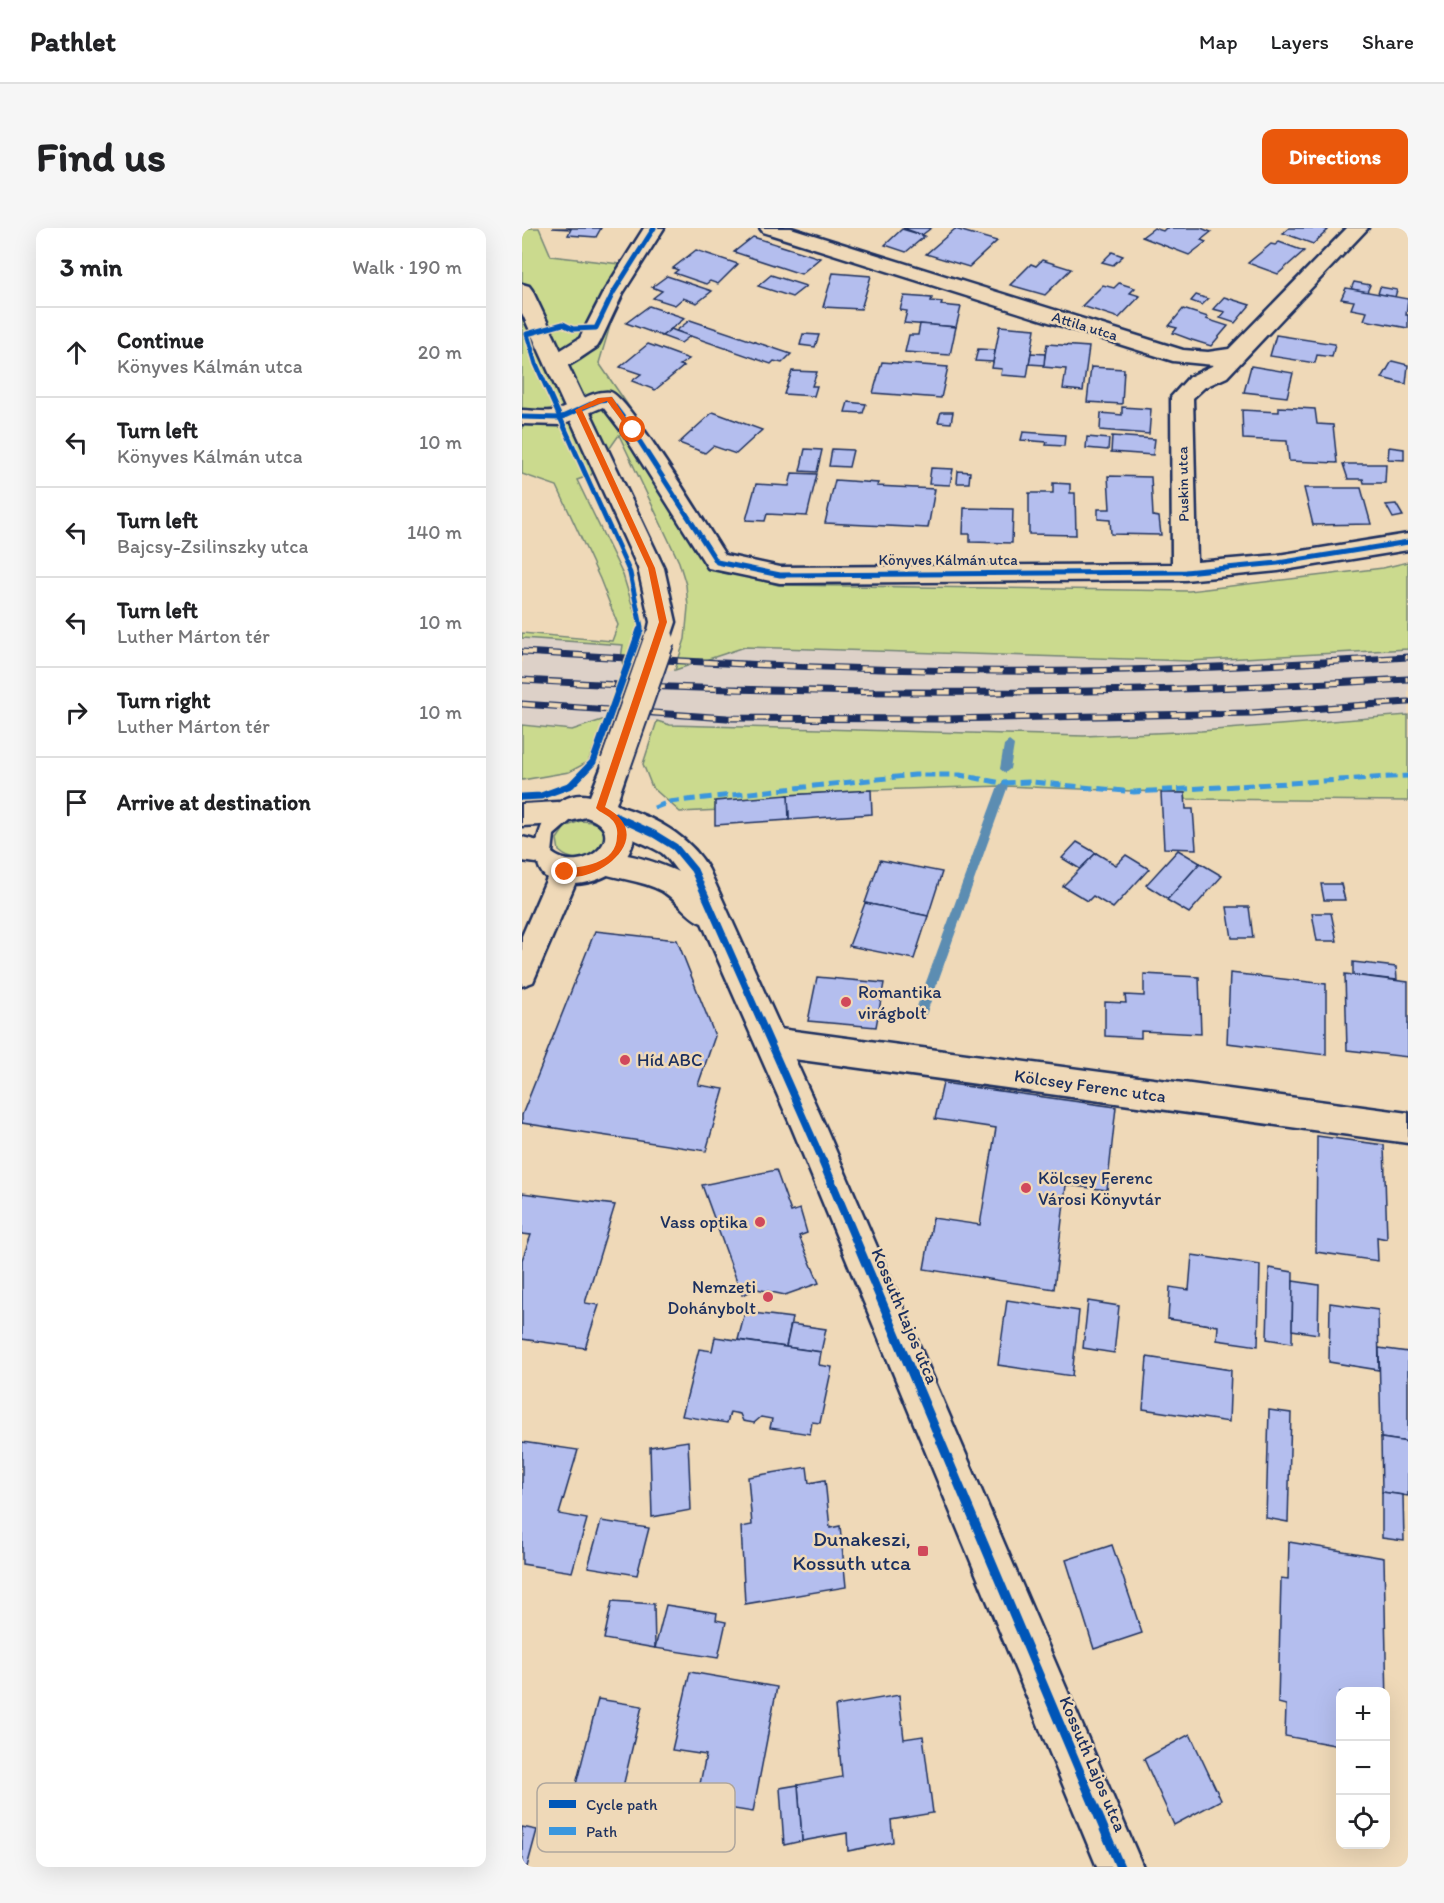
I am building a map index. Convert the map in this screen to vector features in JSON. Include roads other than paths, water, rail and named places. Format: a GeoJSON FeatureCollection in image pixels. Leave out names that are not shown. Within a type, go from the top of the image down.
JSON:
{"type":"FeatureCollection","features":[{"type":"Feature","properties":{"kind":"street"},"geometry":{"type":"LineString","coordinates":[[556,363],[589,342],[613,293],[654,228]]}},
{"type":"Feature","properties":{"kind":"street","name":"Attila utca"},"geometry":{"type":"LineString","coordinates":[[770,228],[1181,356],[1208,359],[1233,355]]}},
{"type":"Feature","properties":{"kind":"street"},"geometry":{"type":"LineString","coordinates":[[1182,397],[1197,382],[1219,372],[1358,228]]}},
{"type":"Feature","properties":{"kind":"street"},"geometry":{"type":"LineString","coordinates":[[522,290],[556,363],[569,414],[651,568],[663,622],[659,640],[616,764],[607,812]]}},
{"type":"Feature","properties":{"kind":"street","name":"Puskin utca"},"geometry":{"type":"LineString","coordinates":[[1181,356],[1185,572]]}},
{"type":"Feature","properties":{"kind":"street","name":"Könyves Kálmán utca"},"geometry":{"type":"LineString","coordinates":[[569,414],[600,400],[609,399],[633,430],[717,562],[780,575],[1185,572],[1278,563],[1408,542]]}},
{"type":"Feature","properties":{"kind":"street"},"geometry":{"type":"LineString","coordinates":[[522,417],[569,414]]}},
{"type":"Feature","properties":{"kind":"street"},"geometry":{"type":"LineString","coordinates":[[522,815],[558,813],[586,806],[607,812],[621,827],[622,839],[616,852],[605,863],[579,873],[551,868],[529,850],[545,823],[558,813]]}},
{"type":"Feature","properties":{"kind":"street","name":"Kossuth Lajos utca"},"geometry":{"type":"LineString","coordinates":[[607,812],[654,834],[675,848],[694,870],[772,1042],[1120,1867]]}},
{"type":"Feature","properties":{"kind":"street","name":"Kossuth Lajos utca"},"geometry":{"type":"LineString","coordinates":[[605,863],[655,873],[678,884],[699,903],[718,926]]}},
{"type":"Feature","properties":{"kind":"street"},"geometry":{"type":"LineString","coordinates":[[522,974],[565,872]]}},
{"type":"Feature","properties":{"kind":"street","name":"Kölcsey Ferenc utca"},"geometry":{"type":"LineString","coordinates":[[772,1042],[1408,1128]]}},
{"type":"Feature","properties":{"kind":"waterway"},"geometry":{"type":"LineString","coordinates":[[1005,769],[1009,745]]}},
{"type":"Feature","properties":{"kind":"waterway"},"geometry":{"type":"LineString","coordinates":[[921,1012],[1003,786]]}},
{"type":"Feature","properties":{"kind":"railway"},"geometry":{"type":"LineString","coordinates":[[522,652],[800,666],[1009,671],[1202,668],[1408,657]]}},
{"type":"Feature","properties":{"kind":"railway"},"geometry":{"type":"LineString","coordinates":[[522,680],[633,686],[854,692],[965,692],[1186,689],[1408,679]]}},
{"type":"Feature","properties":{"kind":"railway"},"geometry":{"type":"LineString","coordinates":[[522,704],[727,718],[942,719],[1252,713],[1408,702]]}},
{"type":"Feature","properties":{"kind":"place","name":"Romantika virágbolt"},"geometry":{"type":"Point","coordinates":[846,1002]}},
{"type":"Feature","properties":{"kind":"place","name":"Híd ABC"},"geometry":{"type":"Point","coordinates":[625,1060]}},
{"type":"Feature","properties":{"kind":"place","name":"Kölcsey Ferenc Városi Könyvtár"},"geometry":{"type":"Point","coordinates":[1026,1188]}},
{"type":"Feature","properties":{"kind":"place","name":"Vass optika"},"geometry":{"type":"Point","coordinates":[760,1222]}},
{"type":"Feature","properties":{"kind":"place","name":"Nemzeti Dohánybolt"},"geometry":{"type":"Point","coordinates":[768,1297]}},
{"type":"Feature","properties":{"kind":"place","name":"Dunakeszi, Kossuth utca"},"geometry":{"type":"Point","coordinates":[923,1551]}}]}
